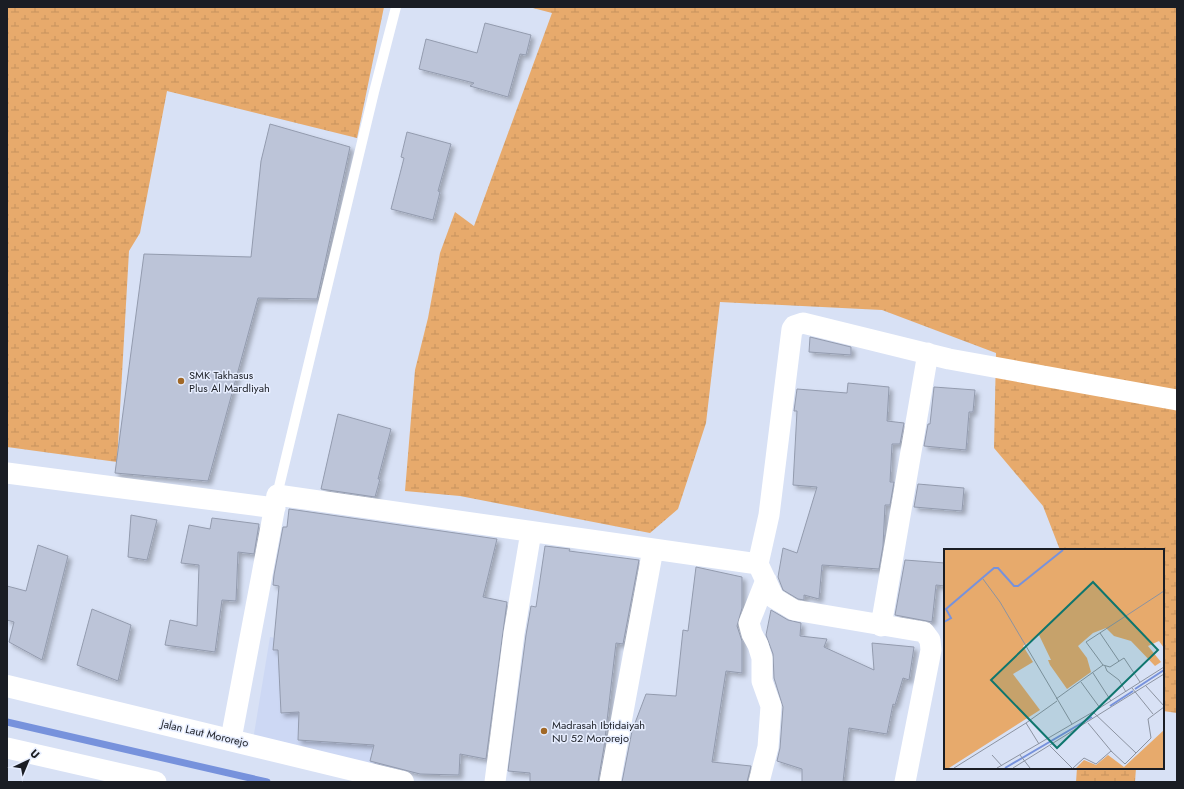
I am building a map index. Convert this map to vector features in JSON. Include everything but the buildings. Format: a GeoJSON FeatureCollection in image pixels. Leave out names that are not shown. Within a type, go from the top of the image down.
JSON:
{"type":"FeatureCollection","features":[{"type":"Feature","properties":{"kind":"street"},"geometry":{"type":"LineString","coordinates":[[758,782],[768,747],[771,706],[762,682],[762,658],[749,623],[762,572],[791,336],[794,326],[803,323],[928,353],[1177,400]]}},
{"type":"Feature","properties":{"kind":"street"},"geometry":{"type":"LineString","coordinates":[[881,626],[928,353]]}},
{"type":"Feature","properties":{"kind":"street"},"geometry":{"type":"LineString","coordinates":[[7,473],[276,502],[531,532],[653,549],[762,572]]}},
{"type":"Feature","properties":{"kind":"street"},"geometry":{"type":"LineString","coordinates":[[231,739],[276,502]]}},
{"type":"Feature","properties":{"kind":"street"},"geometry":{"type":"LineString","coordinates":[[495,782],[514,632],[531,532]]}},
{"type":"Feature","properties":{"kind":"street"},"geometry":{"type":"LineString","coordinates":[[610,782],[653,549]]}},
{"type":"Feature","properties":{"kind":"street"},"geometry":{"type":"LineString","coordinates":[[762,572],[774,598],[794,610],[881,626],[924,632],[930,640],[931,650],[905,782]]}},
{"type":"Feature","properties":{"kind":"street","name":"Jalan Laut Mororejo"},"geometry":{"type":"LineString","coordinates":[[7,686],[231,739],[402,782]]}},
{"type":"Feature","properties":{"kind":"street"},"geometry":{"type":"LineString","coordinates":[[7,748],[156,782]]}},
{"type":"Feature","properties":{"kind":"lane"},"geometry":{"type":"LineString","coordinates":[[276,502],[396,7]]}},
{"type":"Feature","properties":{"kind":"shaded area"},"geometry":{"type":"Polygon","coordinates":[[[270,637],[418,666],[415,773],[253,740],[270,637]]]}},
{"type":"Feature","properties":{"kind":"green space"},"geometry":{"type":"Polygon","coordinates":[[[7,7],[384,7],[357,138],[167,91],[140,233],[129,251],[117,462],[7,447],[7,7]]]}},
{"type":"Feature","properties":{"kind":"green space"},"geometry":{"type":"Polygon","coordinates":[[[529,7],[1177,7],[1177,713],[1164,711],[1164,549],[1060,549],[1043,506],[994,448],[996,353],[882,310],[720,302],[706,423],[678,509],[650,533],[460,496],[405,491],[415,370],[428,318],[440,253],[455,212],[474,226],[552,13],[529,7]]]}},
{"type":"Feature","properties":{"kind":"green space"},"geometry":{"type":"Polygon","coordinates":[[[1077,769],[1136,769],[1135,782],[1076,782],[1077,769]]]}},
{"type":"Feature","properties":{"kind":"waterway"},"geometry":{"type":"LineString","coordinates":[[7,722],[267,782]]}},
{"type":"Feature","properties":{"kind":"place","name":"SMK Takhasus Plus Al Mardliyah"},"geometry":{"type":"Point","coordinates":[181,381]}},
{"type":"Feature","properties":{"kind":"place","name":"Madrasah Ibtidaiyah NU 52 Mororejo"},"geometry":{"type":"Point","coordinates":[544,731]}}]}
